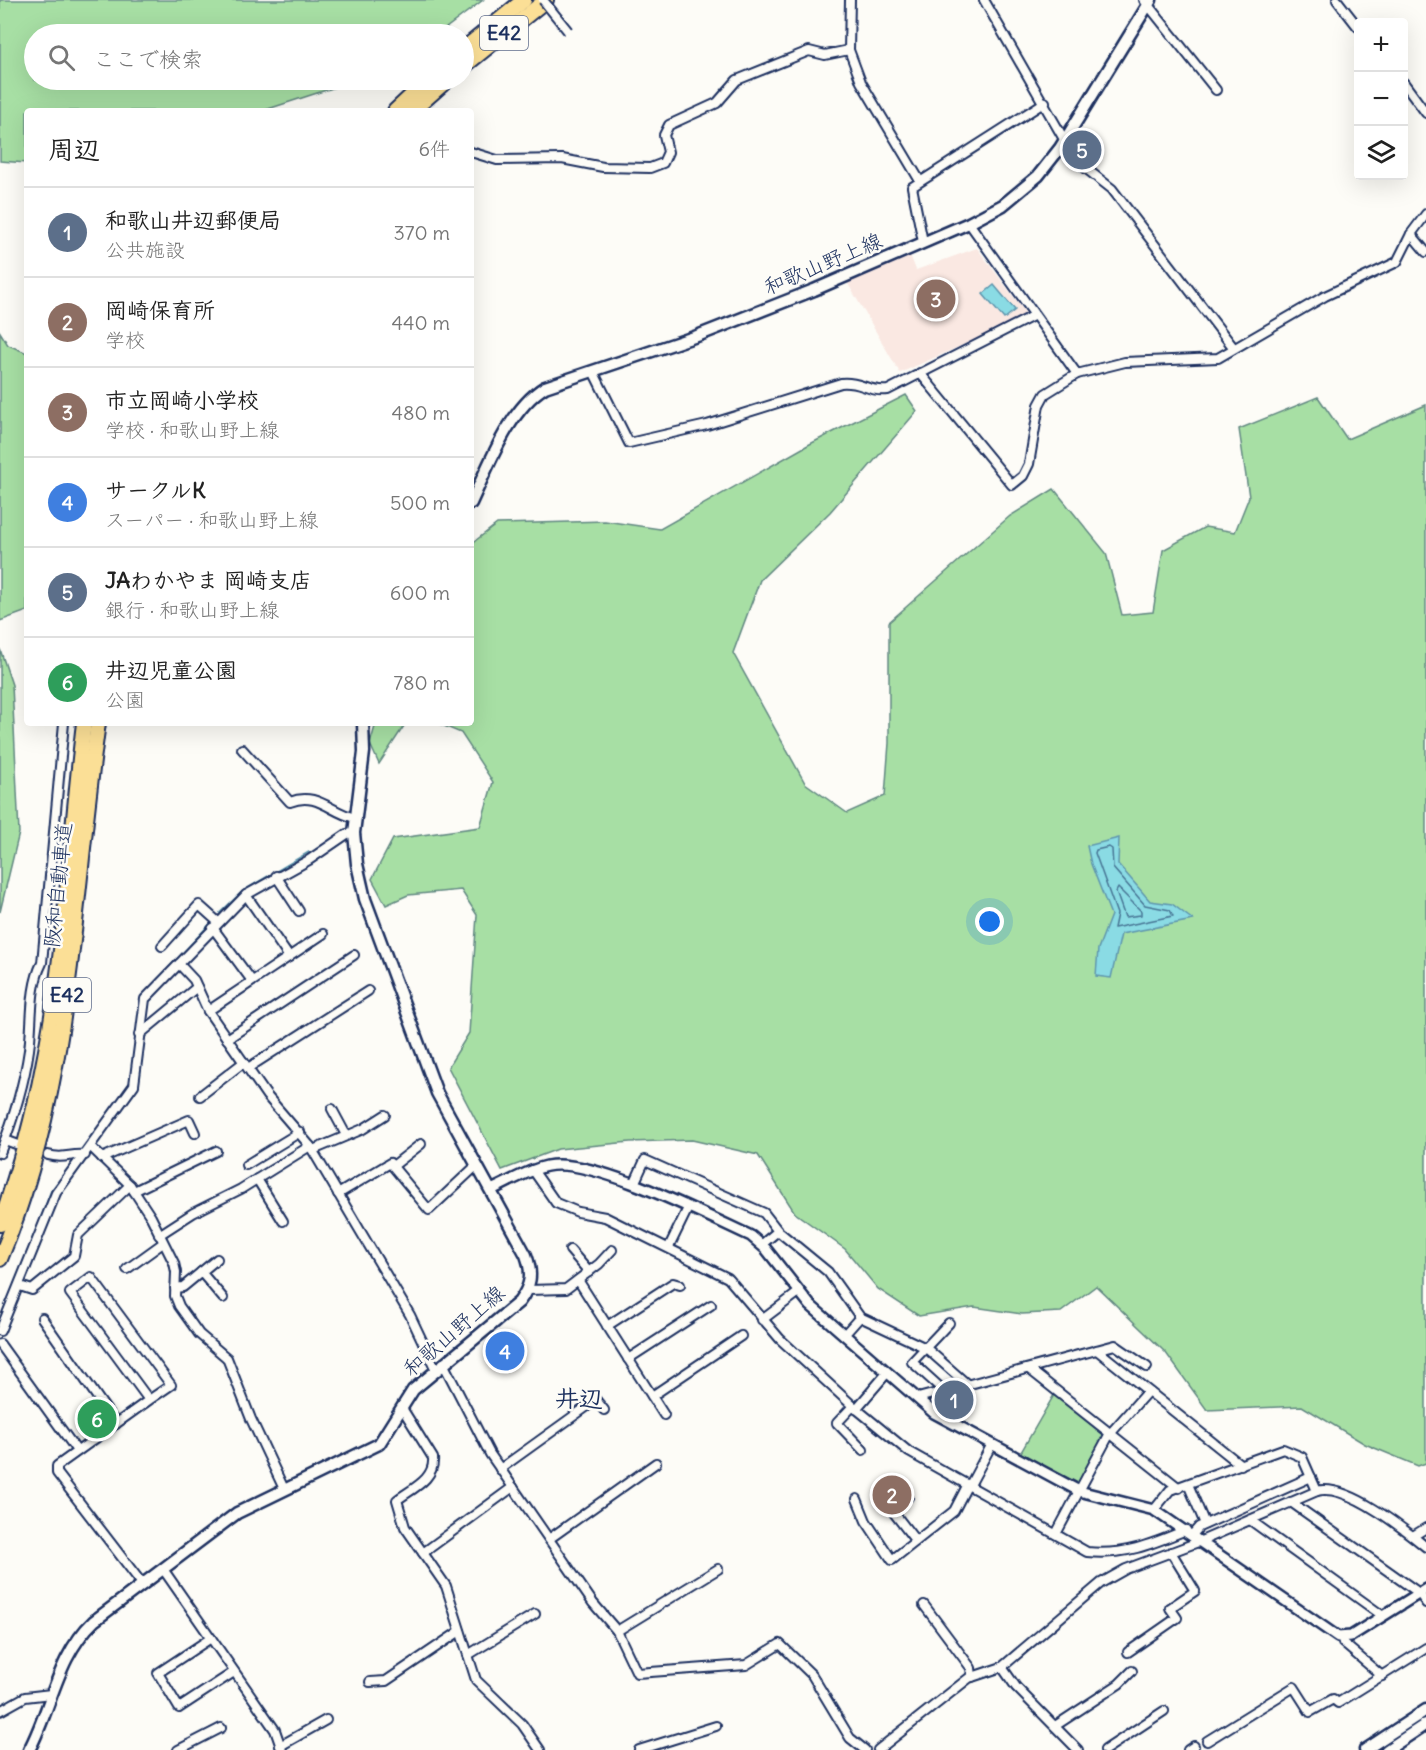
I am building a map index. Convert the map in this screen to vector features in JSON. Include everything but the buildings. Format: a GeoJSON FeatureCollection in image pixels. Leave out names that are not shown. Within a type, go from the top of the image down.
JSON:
{"type":"FeatureCollection","features":[{"type":"Feature","properties":{"kind":"highway","name":"E42"},"geometry":{"type":"LineString","coordinates":[[474,41],[524,0]]}},
{"type":"Feature","properties":{"kind":"highway","name":"E42"},"geometry":{"type":"LineString","coordinates":[[474,58],[544,0]]}},
{"type":"Feature","properties":{"kind":"highway"},"geometry":{"type":"LineString","coordinates":[[398,108],[417,90]]}},
{"type":"Feature","properties":{"kind":"highway"},"geometry":{"type":"LineString","coordinates":[[415,108],[436,90]]}},
{"type":"Feature","properties":{"kind":"highway","name":"阪和自動車道"},"geometry":{"type":"LineString","coordinates":[[0,1224],[27,1138],[44,1064],[56,987],[84,726]]}},
{"type":"Feature","properties":{"kind":"highway","name":"阪和自動車道"},"geometry":{"type":"LineString","coordinates":[[0,1259],[26,1187],[56,1067],[68,988],[98,726]]}},
{"type":"Feature","properties":{"kind":"main road","name":"和歌山野上線"},"geometry":{"type":"LineString","coordinates":[[474,497],[517,412],[530,397],[545,387],[697,336],[814,290],[969,224],[1003,205],[1024,189],[1063,144],[1148,2]]}},
{"type":"Feature","properties":{"kind":"main road","name":"和歌山野上線"},"geometry":{"type":"LineString","coordinates":[[28,1750],[62,1667],[84,1630],[237,1513],[379,1444],[413,1390],[519,1302],[528,1290],[531,1279],[526,1254],[437,1093],[365,899],[357,864],[354,833],[364,752],[363,726]]}},
{"type":"Feature","properties":{"kind":"main road"},"geometry":{"type":"LineString","coordinates":[[1365,1750],[1426,1710]]}},
{"type":"Feature","properties":{"kind":"main road"},"geometry":{"type":"LineString","coordinates":[[1387,1750],[1425,1728]]}},
{"type":"Feature","properties":{"kind":"street"},"geometry":{"type":"LineString","coordinates":[[544,0],[568,31]]}},
{"type":"Feature","properties":{"kind":"street"},"geometry":{"type":"LineString","coordinates":[[850,0],[849,50],[861,81],[920,181]]}},
{"type":"Feature","properties":{"kind":"street"},"geometry":{"type":"LineString","coordinates":[[984,0],[1045,102],[1063,144],[1112,189],[1233,347]]}},
{"type":"Feature","properties":{"kind":"street"},"geometry":{"type":"LineString","coordinates":[[1337,0],[1354,21]]}},
{"type":"Feature","properties":{"kind":"street"},"geometry":{"type":"LineString","coordinates":[[1148,2],[1216,90]]}},
{"type":"Feature","properties":{"kind":"street"},"geometry":{"type":"LineString","coordinates":[[474,153],[497,160],[562,159],[603,167],[650,168],[663,163],[668,152],[664,135],[669,125],[717,103],[737,80],[809,51],[825,56],[849,50]]}},
{"type":"Feature","properties":{"kind":"street"},"geometry":{"type":"LineString","coordinates":[[1408,89],[1426,114]]}},
{"type":"Feature","properties":{"kind":"street"},"geometry":{"type":"LineString","coordinates":[[923,242],[912,187],[1045,102]]}},
{"type":"Feature","properties":{"kind":"street"},"geometry":{"type":"LineString","coordinates":[[920,373],[1012,485],[1023,476],[1029,464],[1039,405],[1045,394],[1077,374],[1125,362],[1218,358],[1233,347],[1325,296],[1397,262],[1411,234],[1426,214]]}},
{"type":"Feature","properties":{"kind":"street"},"geometry":{"type":"LineString","coordinates":[[969,224],[1033,316],[1077,374]]}},
{"type":"Feature","properties":{"kind":"street"},"geometry":{"type":"LineString","coordinates":[[1411,234],[1426,252]]}},
{"type":"Feature","properties":{"kind":"street"},"geometry":{"type":"LineString","coordinates":[[593,371],[629,443],[707,425],[841,383],[855,382],[873,392],[888,390],[1033,316]]}},
{"type":"Feature","properties":{"kind":"street"},"geometry":{"type":"LineString","coordinates":[[0,1153],[28,1051],[35,977],[42,963],[64,726]]}},
{"type":"Feature","properties":{"kind":"street"},"geometry":{"type":"LineString","coordinates":[[242,748],[290,802],[298,799],[323,802],[355,818]]}},
{"type":"Feature","properties":{"kind":"street"},"geometry":{"type":"LineString","coordinates":[[0,1331],[56,1193],[134,1085],[145,999],[246,895],[276,876],[309,860],[347,834],[354,833]]}},
{"type":"Feature","properties":{"kind":"street"},"geometry":{"type":"LineString","coordinates":[[276,876],[299,911]]}},
{"type":"Feature","properties":{"kind":"street"},"geometry":{"type":"LineString","coordinates":[[246,895],[289,957]]}},
{"type":"Feature","properties":{"kind":"street"},"geometry":{"type":"LineString","coordinates":[[162,946],[199,905],[216,925],[252,981]]}},
{"type":"Feature","properties":{"kind":"street"},"geometry":{"type":"LineString","coordinates":[[208,1011],[323,934]]}},
{"type":"Feature","properties":{"kind":"street"},"geometry":{"type":"LineString","coordinates":[[227,1039],[354,955]]}},
{"type":"Feature","properties":{"kind":"street"},"geometry":{"type":"LineString","coordinates":[[179,964],[197,987],[208,1011],[267,1096],[312,1148],[500,1469],[593,1603],[617,1631],[637,1673],[746,1665],[780,1644],[812,1675],[850,1738],[864,1750]]}},
{"type":"Feature","properties":{"kind":"street"},"geometry":{"type":"LineString","coordinates":[[139,1035],[197,987]]}},
{"type":"Feature","properties":{"kind":"street"},"geometry":{"type":"LineString","coordinates":[[200,1096],[246,1065],[368,991]]}},
{"type":"Feature","properties":{"kind":"street"},"geometry":{"type":"LineString","coordinates":[[332,1109],[346,1135]]}},
{"type":"Feature","properties":{"kind":"street"},"geometry":{"type":"LineString","coordinates":[[159,1234],[312,1148],[346,1135],[385,1114]]}},
{"type":"Feature","properties":{"kind":"street"},"geometry":{"type":"LineString","coordinates":[[102,1158],[189,1120],[195,1133]]}},
{"type":"Feature","properties":{"kind":"street"},"geometry":{"type":"LineString","coordinates":[[246,1165],[300,1132]]}},
{"type":"Feature","properties":{"kind":"street"},"geometry":{"type":"LineString","coordinates":[[5,1140],[16,1144]]}},
{"type":"Feature","properties":{"kind":"street"},"geometry":{"type":"LineString","coordinates":[[393,1166],[421,1144]]}},
{"type":"Feature","properties":{"kind":"street"},"geometry":{"type":"LineString","coordinates":[[91,1147],[132,1188],[159,1234],[176,1272],[175,1296],[179,1305],[199,1334],[227,1358],[251,1419],[284,1489]]}},
{"type":"Feature","properties":{"kind":"street"},"geometry":{"type":"LineString","coordinates":[[20,1286],[32,1290],[74,1256],[78,1235],[132,1188],[216,1150]]}},
{"type":"Feature","properties":{"kind":"street"},"geometry":{"type":"LineString","coordinates":[[48,1155],[67,1159],[82,1155]]}},
{"type":"Feature","properties":{"kind":"street"},"geometry":{"type":"LineString","coordinates":[[634,1184],[645,1160],[764,1213],[778,1231],[828,1272],[860,1317],[926,1348],[968,1385]]}},
{"type":"Feature","properties":{"kind":"street"},"geometry":{"type":"LineString","coordinates":[[338,1194],[390,1163],[429,1210],[477,1166]]}},
{"type":"Feature","properties":{"kind":"street"},"geometry":{"type":"LineString","coordinates":[[491,1190],[533,1170],[547,1166],[570,1166],[634,1184],[751,1236],[810,1305],[934,1413],[1079,1491],[1154,1510],[1338,1637],[1351,1636],[1423,1591]]}},
{"type":"Feature","properties":{"kind":"street"},"geometry":{"type":"LineString","coordinates":[[533,1170],[556,1203],[578,1212],[605,1217],[728,1278],[780,1339],[854,1407],[909,1452],[1087,1552],[1108,1554],[1135,1550],[1250,1520],[1325,1489],[1364,1503],[1426,1547]]}},
{"type":"Feature","properties":{"kind":"street"},"geometry":{"type":"LineString","coordinates":[[257,1179],[283,1221]]}},
{"type":"Feature","properties":{"kind":"street"},"geometry":{"type":"LineString","coordinates":[[669,1247],[688,1208]]}},
{"type":"Feature","properties":{"kind":"street"},"geometry":{"type":"LineString","coordinates":[[761,1245],[778,1231]]}},
{"type":"Feature","properties":{"kind":"street"},"geometry":{"type":"LineString","coordinates":[[127,1269],[163,1243]]}},
{"type":"Feature","properties":{"kind":"street"},"geometry":{"type":"LineString","coordinates":[[570,1250],[589,1272]]}},
{"type":"Feature","properties":{"kind":"street"},"geometry":{"type":"LineString","coordinates":[[528,1290],[560,1291],[589,1272],[612,1250]]}},
{"type":"Feature","properties":{"kind":"street"},"geometry":{"type":"LineString","coordinates":[[176,1288],[183,1287],[217,1260]]}},
{"type":"Feature","properties":{"kind":"street"},"geometry":{"type":"LineString","coordinates":[[201,1272],[223,1298]]}},
{"type":"Feature","properties":{"kind":"street"},"geometry":{"type":"LineString","coordinates":[[143,1585],[57,1473],[57,1466],[171,1385],[91,1277],[70,1293],[149,1400]]}},
{"type":"Feature","properties":{"kind":"street"},"geometry":{"type":"LineString","coordinates":[[578,1280],[664,1415]]}},
{"type":"Feature","properties":{"kind":"street"},"geometry":{"type":"LineString","coordinates":[[607,1326],[673,1282],[680,1285]]}},
{"type":"Feature","properties":{"kind":"street"},"geometry":{"type":"LineString","coordinates":[[762,1320],[799,1292]]}},
{"type":"Feature","properties":{"kind":"street"},"geometry":{"type":"LineString","coordinates":[[628,1359],[711,1305]]}},
{"type":"Feature","properties":{"kind":"street"},"geometry":{"type":"LineString","coordinates":[[844,1335],[860,1317]]}},
{"type":"Feature","properties":{"kind":"street"},"geometry":{"type":"LineString","coordinates":[[42,1318],[116,1424]]}},
{"type":"Feature","properties":{"kind":"street"},"geometry":{"type":"LineString","coordinates":[[944,1391],[912,1362],[949,1323]]}},
{"type":"Feature","properties":{"kind":"street"},"geometry":{"type":"LineString","coordinates":[[652,1396],[741,1336]]}},
{"type":"Feature","properties":{"kind":"street"},"geometry":{"type":"LineString","coordinates":[[0,1344],[77,1451]]}},
{"type":"Feature","properties":{"kind":"street"},"geometry":{"type":"LineString","coordinates":[[918,1398],[1097,1350],[1120,1346],[1148,1367]]}},
{"type":"Feature","properties":{"kind":"street"},"geometry":{"type":"LineString","coordinates":[[1097,1350],[1240,1465]]}},
{"type":"Feature","properties":{"kind":"street"},"geometry":{"type":"LineString","coordinates":[[1029,1369],[1179,1488]]}},
{"type":"Feature","properties":{"kind":"street"},"geometry":{"type":"LineString","coordinates":[[863,1450],[837,1424],[887,1373]]}},
{"type":"Feature","properties":{"kind":"street"},"geometry":{"type":"LineString","coordinates":[[1056,1534],[1110,1435],[1147,1392]]}},
{"type":"Feature","properties":{"kind":"street"},"geometry":{"type":"LineString","coordinates":[[500,1469],[596,1400],[604,1410]]}},
{"type":"Feature","properties":{"kind":"street"},"geometry":{"type":"LineString","coordinates":[[402,1408],[433,1458],[434,1467],[430,1475],[397,1500],[405,1527],[446,1586],[476,1680],[522,1724],[540,1750]]}},
{"type":"Feature","properties":{"kind":"street"},"geometry":{"type":"LineString","coordinates":[[857,1499],[866,1521],[892,1560],[954,1511],[992,1444]]}},
{"type":"Feature","properties":{"kind":"street"},"geometry":{"type":"LineString","coordinates":[[1154,1510],[1170,1490],[1282,1449],[1302,1457],[1317,1491]]}},
{"type":"Feature","properties":{"kind":"street"},"geometry":{"type":"LineString","coordinates":[[549,1539],[656,1464]]}},
{"type":"Feature","properties":{"kind":"street"},"geometry":{"type":"LineString","coordinates":[[878,1750],[972,1677],[1002,1667],[1101,1583],[1126,1569],[1171,1552],[1205,1524],[1311,1477]]}},
{"type":"Feature","properties":{"kind":"street"},"geometry":{"type":"LineString","coordinates":[[1188,1485],[1205,1524]]}},
{"type":"Feature","properties":{"kind":"street"},"geometry":{"type":"LineString","coordinates":[[423,1553],[513,1487]]}},
{"type":"Feature","properties":{"kind":"street"},"geometry":{"type":"LineString","coordinates":[[908,1497],[891,1509],[915,1540]]}},
{"type":"Feature","properties":{"kind":"street"},"geometry":{"type":"LineString","coordinates":[[1291,1502],[1423,1591],[1426,1603]]}},
{"type":"Feature","properties":{"kind":"street"},"geometry":{"type":"LineString","coordinates":[[1250,1520],[1383,1616]]}},
{"type":"Feature","properties":{"kind":"street"},"geometry":{"type":"LineString","coordinates":[[1413,1536],[1426,1528]]}},
{"type":"Feature","properties":{"kind":"street"},"geometry":{"type":"LineString","coordinates":[[1128,1652],[1177,1618],[1170,1608],[1195,1591],[1171,1552]]}},
{"type":"Feature","properties":{"kind":"street"},"geometry":{"type":"LineString","coordinates":[[164,1569],[274,1730],[281,1748],[326,1720]]}},
{"type":"Feature","properties":{"kind":"street"},"geometry":{"type":"LineString","coordinates":[[617,1631],[718,1569]]}},
{"type":"Feature","properties":{"kind":"street"},"geometry":{"type":"LineString","coordinates":[[924,1605],[971,1668],[972,1677]]}},
{"type":"Feature","properties":{"kind":"street"},"geometry":{"type":"LineString","coordinates":[[468,1655],[535,1614]]}},
{"type":"Feature","properties":{"kind":"street"},"geometry":{"type":"LineString","coordinates":[[370,1682],[386,1681],[460,1631]]}},
{"type":"Feature","properties":{"kind":"street"},"geometry":{"type":"LineString","coordinates":[[211,1638],[159,1673],[179,1708],[234,1671]]}},
{"type":"Feature","properties":{"kind":"street"},"geometry":{"type":"LineString","coordinates":[[1342,1638],[1343,1644],[1382,1676]]}},
{"type":"Feature","properties":{"kind":"street"},"geometry":{"type":"LineString","coordinates":[[1207,1741],[1294,1687],[1310,1712],[1333,1699],[1338,1703],[1426,1648]]}},
{"type":"Feature","properties":{"kind":"street"},"geometry":{"type":"LineString","coordinates":[[1002,1667],[1016,1687],[1078,1750]]}},
{"type":"Feature","properties":{"kind":"street"},"geometry":{"type":"LineString","coordinates":[[1055,1726],[1119,1684],[1132,1671]]}},
{"type":"Feature","properties":{"kind":"street"},"geometry":{"type":"LineString","coordinates":[[0,1711],[25,1697],[51,1694]]}},
{"type":"Feature","properties":{"kind":"street"},"geometry":{"type":"LineString","coordinates":[[1105,1750],[1164,1711]]}},
{"type":"Feature","properties":{"kind":"street"},"geometry":{"type":"LineString","coordinates":[[639,1750],[716,1726]]}},
{"type":"Feature","properties":{"kind":"street"},"geometry":{"type":"LineString","coordinates":[[178,1750],[221,1728]]}},
{"type":"Feature","properties":{"kind":"shaded area"},"geometry":{"type":"Polygon","coordinates":[[[977,248],[1028,316],[900,373],[847,282],[910,255],[916,270],[977,248]]]}},
{"type":"Feature","properties":{"kind":"green space"},"geometry":{"type":"Polygon","coordinates":[[[0,0],[483,0],[451,24],[24,24],[24,90],[326,90],[271,108],[24,108],[24,163],[0,161],[0,0]]]}},
{"type":"Feature","properties":{"kind":"green space"},"geometry":{"type":"Polygon","coordinates":[[[0,332],[8,345],[24,352],[24,612],[0,621],[0,332]]]}},
{"type":"Feature","properties":{"kind":"green space"},"geometry":{"type":"Polygon","coordinates":[[[906,395],[917,411],[830,512],[760,580],[733,653],[805,783],[847,813],[885,796],[889,743],[889,622],[1010,516],[1054,489],[1106,553],[1122,615],[1153,612],[1163,550],[1205,527],[1235,532],[1249,497],[1239,429],[1318,397],[1347,439],[1426,405],[1426,1463],[1418,1466],[1365,1444],[1302,1406],[1207,1410],[1166,1353],[1096,1286],[1061,1312],[1022,1314],[974,1307],[919,1316],[878,1289],[845,1249],[795,1213],[758,1155],[692,1140],[630,1142],[558,1149],[502,1170],[448,1067],[469,1033],[477,915],[461,890],[408,895],[386,905],[372,879],[393,839],[480,827],[493,782],[461,733],[444,726],[474,726],[474,542],[497,524],[605,521],[660,529],[808,445],[906,395]]]}},
{"type":"Feature","properties":{"kind":"green space"},"geometry":{"type":"Polygon","coordinates":[[[0,649],[12,685],[19,833],[0,912],[0,649]]]}},
{"type":"Feature","properties":{"kind":"green space"},"geometry":{"type":"Polygon","coordinates":[[[375,726],[404,726],[379,764],[370,744],[375,726]]]}},
{"type":"Feature","properties":{"kind":"green space"},"geometry":{"type":"Polygon","coordinates":[[[1054,1395],[1104,1435],[1080,1484],[1020,1454],[1054,1395]]]}},
{"type":"Feature","properties":{"kind":"green space"},"geometry":{"type":"Polygon","coordinates":[[[99,1403],[112,1423],[96,1434],[82,1415],[99,1403]]]}},
{"type":"Feature","properties":{"kind":"water"},"geometry":{"type":"Polygon","coordinates":[[[994,285],[1015,310],[1004,319],[983,294],[994,285]]]}},
{"type":"Feature","properties":{"kind":"water"},"geometry":{"type":"Polygon","coordinates":[[[1119,838],[1118,864],[1150,901],[1172,904],[1193,920],[1121,934],[1111,978],[1096,976],[1098,949],[1111,915],[1091,864],[1087,846],[1119,838]]]}},
{"type":"Feature","properties":{"kind":"waterway"},"geometry":{"type":"LineString","coordinates":[[220,913],[243,891],[309,852]]}},
{"type":"Feature","properties":{"kind":"waterway"},"geometry":{"type":"LineString","coordinates":[[147,991],[211,923]]}},
{"type":"Feature","properties":{"kind":"waterway"},"geometry":{"type":"LineString","coordinates":[[125,1092],[131,1080],[142,1001]]}},
{"type":"Feature","properties":{"kind":"waterway"},"geometry":{"type":"LineString","coordinates":[[26,1258],[51,1191],[76,1160]]}},
{"type":"Feature","properties":{"kind":"place","name":"JAわかやま 岡崎支店"},"geometry":{"type":"Point","coordinates":[1082,150]}},
{"type":"Feature","properties":{"kind":"place","name":"市立岡崎小学校"},"geometry":{"type":"Point","coordinates":[936,299]}},
{"type":"Feature","properties":{"kind":"place","name":"サークルK"},"geometry":{"type":"Point","coordinates":[505,1351]}},
{"type":"Feature","properties":{"kind":"place","name":"和歌山井辺郵便局"},"geometry":{"type":"Point","coordinates":[954,1400]}},
{"type":"Feature","properties":{"kind":"place","name":"井辺児童公園"},"geometry":{"type":"Point","coordinates":[97,1419]}},
{"type":"Feature","properties":{"kind":"place","name":"岡崎保育所"},"geometry":{"type":"Point","coordinates":[892,1495]}},
{"type":"Feature","properties":{"kind":"district","name":"井辺"},"geometry":{"type":"Point","coordinates":[579,1399]}}]}
